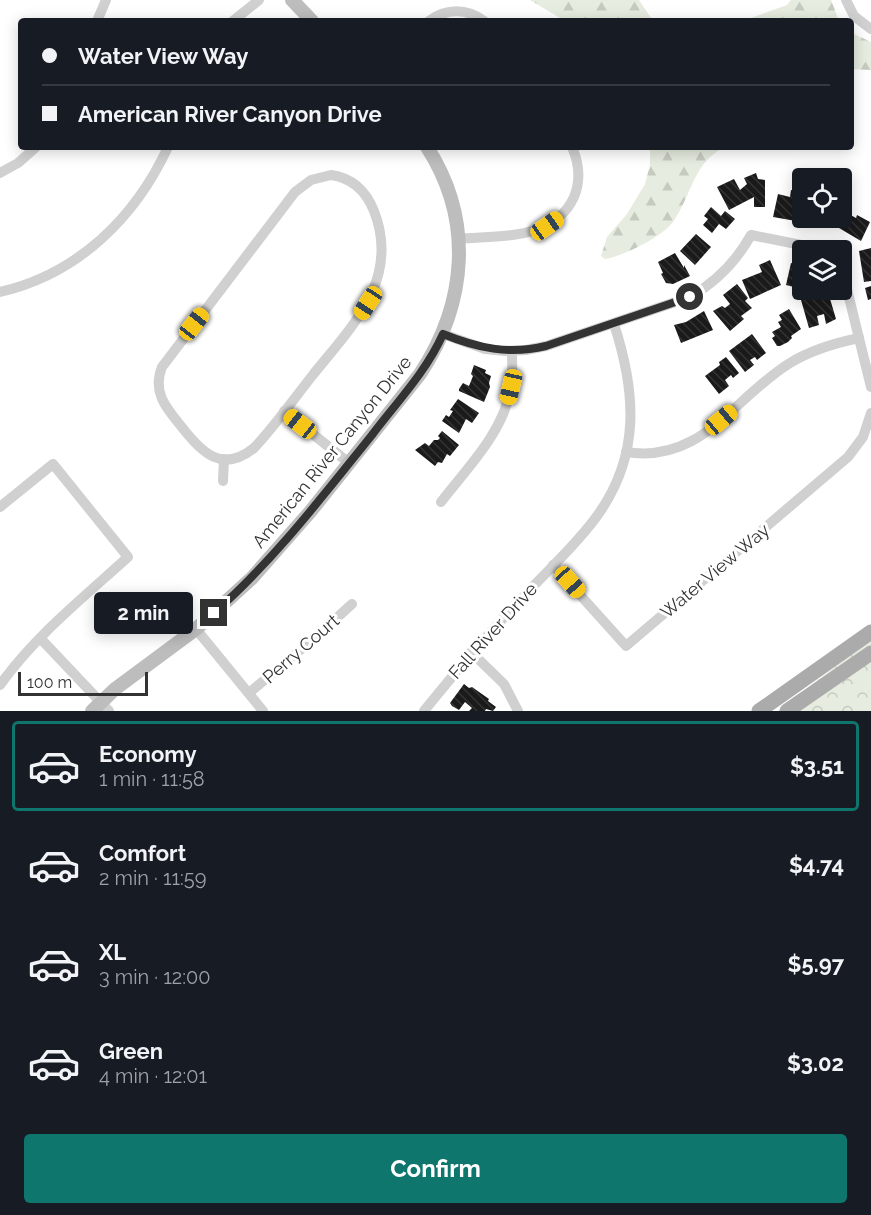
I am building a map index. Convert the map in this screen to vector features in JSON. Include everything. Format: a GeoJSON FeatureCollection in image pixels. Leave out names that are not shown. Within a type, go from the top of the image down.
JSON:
{"type":"FeatureCollection","features":[{"type":"Feature","properties":{"kind":"main road"},"geometry":{"type":"LineString","coordinates":[[292,0],[309,18]]}},
{"type":"Feature","properties":{"kind":"main road","name":"American River Canyon Drive"},"geometry":{"type":"LineString","coordinates":[[100,708],[196,629],[232,597],[273,555],[420,374],[443,334],[455,295],[458,275],[458,239],[449,193],[429,150]]}},
{"type":"Feature","properties":{"kind":"main road"},"geometry":{"type":"LineString","coordinates":[[787,704],[871,632]]}},
{"type":"Feature","properties":{"kind":"main road"},"geometry":{"type":"LineString","coordinates":[[759,711],[787,704],[871,653]]}},
{"type":"Feature","properties":{"kind":"street"},"geometry":{"type":"LineString","coordinates":[[237,18],[259,0]]}},
{"type":"Feature","properties":{"kind":"street"},"geometry":{"type":"LineString","coordinates":[[846,0],[854,16],[871,29]]}},
{"type":"Feature","properties":{"kind":"street"},"geometry":{"type":"LineString","coordinates":[[98,18],[103,1]]}},
{"type":"Feature","properties":{"kind":"street"},"geometry":{"type":"LineString","coordinates":[[435,18],[444,13],[458,11],[478,18]]}},
{"type":"Feature","properties":{"kind":"street"},"geometry":{"type":"LineString","coordinates":[[0,173],[18,163],[33,150]]}},
{"type":"Feature","properties":{"kind":"street"},"geometry":{"type":"LineString","coordinates":[[0,292],[26,285],[64,267],[98,243],[133,206],[150,182],[166,150]]}},
{"type":"Feature","properties":{"kind":"street"},"geometry":{"type":"LineString","coordinates":[[458,239],[530,232],[558,219],[573,199],[578,181],[577,162],[573,150]]}},
{"type":"Feature","properties":{"kind":"street"},"geometry":{"type":"LineString","coordinates":[[324,176],[338,176],[362,189],[375,214],[381,236],[382,251],[379,274],[375,289],[360,315],[284,411],[248,453],[237,458],[212,457],[201,450],[167,409],[159,391],[159,379],[162,367],[295,192],[311,180],[324,176]]}},
{"type":"Feature","properties":{"kind":"street"},"geometry":{"type":"LineString","coordinates":[[443,334],[485,349],[512,351],[546,346],[676,303],[702,290],[725,272],[751,235],[792,243]]}},
{"type":"Feature","properties":{"kind":"street"},"geometry":{"type":"LineString","coordinates":[[850,300],[871,387]]}},
{"type":"Feature","properties":{"kind":"street","name":"Fall River Drive"},"geometry":{"type":"LineString","coordinates":[[424,711],[471,652],[584,532],[604,505],[616,482],[626,452],[630,428],[631,389],[625,357],[615,324]]}},
{"type":"Feature","properties":{"kind":"street"},"geometry":{"type":"LineString","coordinates":[[626,452],[664,453],[687,445],[703,435],[790,363],[822,348],[859,338]]}},
{"type":"Feature","properties":{"kind":"street"},"geometry":{"type":"LineString","coordinates":[[441,501],[487,444],[503,417],[511,387],[512,351]]}},
{"type":"Feature","properties":{"kind":"street"},"geometry":{"type":"LineString","coordinates":[[284,411],[349,463]]}},
{"type":"Feature","properties":{"kind":"street","name":"Water View Way"},"geometry":{"type":"LineString","coordinates":[[553,565],[626,646],[848,457],[863,437],[871,413]]}},
{"type":"Feature","properties":{"kind":"street"},"geometry":{"type":"LineString","coordinates":[[223,481],[224,459]]}},
{"type":"Feature","properties":{"kind":"street"},"geometry":{"type":"LineString","coordinates":[[0,507],[53,464],[128,557],[40,639],[21,658],[0,685]]}},
{"type":"Feature","properties":{"kind":"street","name":"Perry Court"},"geometry":{"type":"LineString","coordinates":[[249,693],[352,604]]}},
{"type":"Feature","properties":{"kind":"street"},"geometry":{"type":"LineString","coordinates":[[196,629],[263,711]]}},
{"type":"Feature","properties":{"kind":"street"},"geometry":{"type":"LineString","coordinates":[[40,639],[100,708]]}},
{"type":"Feature","properties":{"kind":"street"},"geometry":{"type":"LineString","coordinates":[[471,652],[504,684],[518,711]]}},
{"type":"Feature","properties":{"kind":"green space"},"geometry":{"type":"Polygon","coordinates":[[[530,0],[639,0],[651,18],[560,18],[530,0]]]}},
{"type":"Feature","properties":{"kind":"green space"},"geometry":{"type":"Polygon","coordinates":[[[791,0],[831,0],[838,18],[751,18],[787,5],[791,0]]]}},
{"type":"Feature","properties":{"kind":"green space"},"geometry":{"type":"Polygon","coordinates":[[[854,34],[871,42],[871,70],[854,69],[854,34]]]}},
{"type":"Feature","properties":{"kind":"green space"},"geometry":{"type":"Polygon","coordinates":[[[650,150],[720,150],[699,170],[679,212],[668,228],[642,245],[605,259],[601,256],[607,237],[627,214],[645,184],[650,165],[650,150]]]}},
{"type":"Feature","properties":{"kind":"green space"},"geometry":{"type":"Polygon","coordinates":[[[871,639],[871,711],[778,711],[871,639]]]}},
{"type":"Feature","properties":{"kind":"building"},"geometry":{"type":"Polygon","coordinates":[[[756,173],[758,179],[765,180],[765,207],[754,207],[754,197],[729,210],[717,187],[734,179],[740,190],[747,184],[744,178],[756,173]]]}},
{"type":"Feature","properties":{"kind":"building"},"geometry":{"type":"Polygon","coordinates":[[[792,190],[792,220],[773,217],[778,194],[790,197],[792,190]]]}},
{"type":"Feature","properties":{"kind":"building"},"geometry":{"type":"Polygon","coordinates":[[[711,207],[721,216],[725,211],[735,219],[726,229],[719,224],[712,233],[703,225],[708,219],[704,216],[711,207]]]}},
{"type":"Feature","properties":{"kind":"building"},"geometry":{"type":"Polygon","coordinates":[[[857,215],[870,222],[861,241],[839,228],[852,228],[852,216],[856,218],[857,215]]]}},
{"type":"Feature","properties":{"kind":"building"},"geometry":{"type":"Polygon","coordinates":[[[696,234],[711,247],[695,265],[680,251],[696,234]]]}},
{"type":"Feature","properties":{"kind":"building"},"geometry":{"type":"Polygon","coordinates":[[[871,248],[871,281],[864,282],[859,251],[871,248]]]}},
{"type":"Feature","properties":{"kind":"building"},"geometry":{"type":"Polygon","coordinates":[[[675,253],[690,276],[673,284],[666,283],[658,262],[675,253]]]}},
{"type":"Feature","properties":{"kind":"building"},"geometry":{"type":"Polygon","coordinates":[[[770,260],[781,285],[750,299],[742,280],[762,272],[759,265],[770,260]]]}},
{"type":"Feature","properties":{"kind":"building"},"geometry":{"type":"Polygon","coordinates":[[[791,263],[792,286],[786,285],[791,263]]]}},
{"type":"Feature","properties":{"kind":"building"},"geometry":{"type":"Polygon","coordinates":[[[737,284],[748,298],[745,301],[752,308],[741,316],[744,319],[730,331],[713,311],[730,304],[723,295],[737,284]]]}},
{"type":"Feature","properties":{"kind":"building"},"geometry":{"type":"Polygon","coordinates":[[[871,286],[871,299],[868,300],[865,288],[871,286]]]}},
{"type":"Feature","properties":{"kind":"building"},"geometry":{"type":"Polygon","coordinates":[[[801,300],[830,300],[836,319],[826,324],[824,314],[817,316],[819,325],[809,328],[801,300]]]}},
{"type":"Feature","properties":{"kind":"building"},"geometry":{"type":"Polygon","coordinates":[[[789,309],[801,329],[791,336],[788,342],[777,346],[772,338],[775,336],[772,332],[781,327],[778,322],[782,320],[779,315],[789,309]]]}},
{"type":"Feature","properties":{"kind":"building"},"geometry":{"type":"Polygon","coordinates":[[[704,311],[713,330],[681,343],[674,325],[686,322],[704,311]]]}},
{"type":"Feature","properties":{"kind":"building"},"geometry":{"type":"Polygon","coordinates":[[[752,334],[766,353],[757,360],[755,357],[750,360],[754,365],[745,372],[729,351],[752,334]]]}},
{"type":"Feature","properties":{"kind":"building"},"geometry":{"type":"Polygon","coordinates":[[[726,357],[739,373],[725,380],[729,386],[719,394],[705,376],[720,365],[719,362],[726,357]]]}},
{"type":"Feature","properties":{"kind":"building"},"geometry":{"type":"Polygon","coordinates":[[[474,365],[486,370],[485,373],[491,376],[490,387],[484,402],[459,391],[463,383],[469,386],[474,365]]]}},
{"type":"Feature","properties":{"kind":"building"},"geometry":{"type":"Polygon","coordinates":[[[458,399],[479,413],[472,423],[466,419],[459,433],[442,421],[446,415],[449,417],[453,411],[450,410],[458,399]]]}},
{"type":"Feature","properties":{"kind":"building"},"geometry":{"type":"Polygon","coordinates":[[[442,431],[459,445],[450,456],[447,454],[442,463],[438,462],[435,466],[415,450],[425,443],[429,446],[434,440],[438,440],[442,431]]]}},
{"type":"Feature","properties":{"kind":"building"},"geometry":{"type":"Polygon","coordinates":[[[464,684],[489,699],[488,701],[496,707],[493,711],[486,709],[485,711],[469,711],[472,708],[465,702],[459,710],[452,706],[450,703],[464,684]]]}},
{"type":"Feature","properties":{"kind":"route"},"geometry":{"type":"LineString","coordinates":[[214,613],[252,578],[310,512],[420,374],[432,357],[443,334],[485,349],[526,350],[546,346],[690,297]]}}]}
